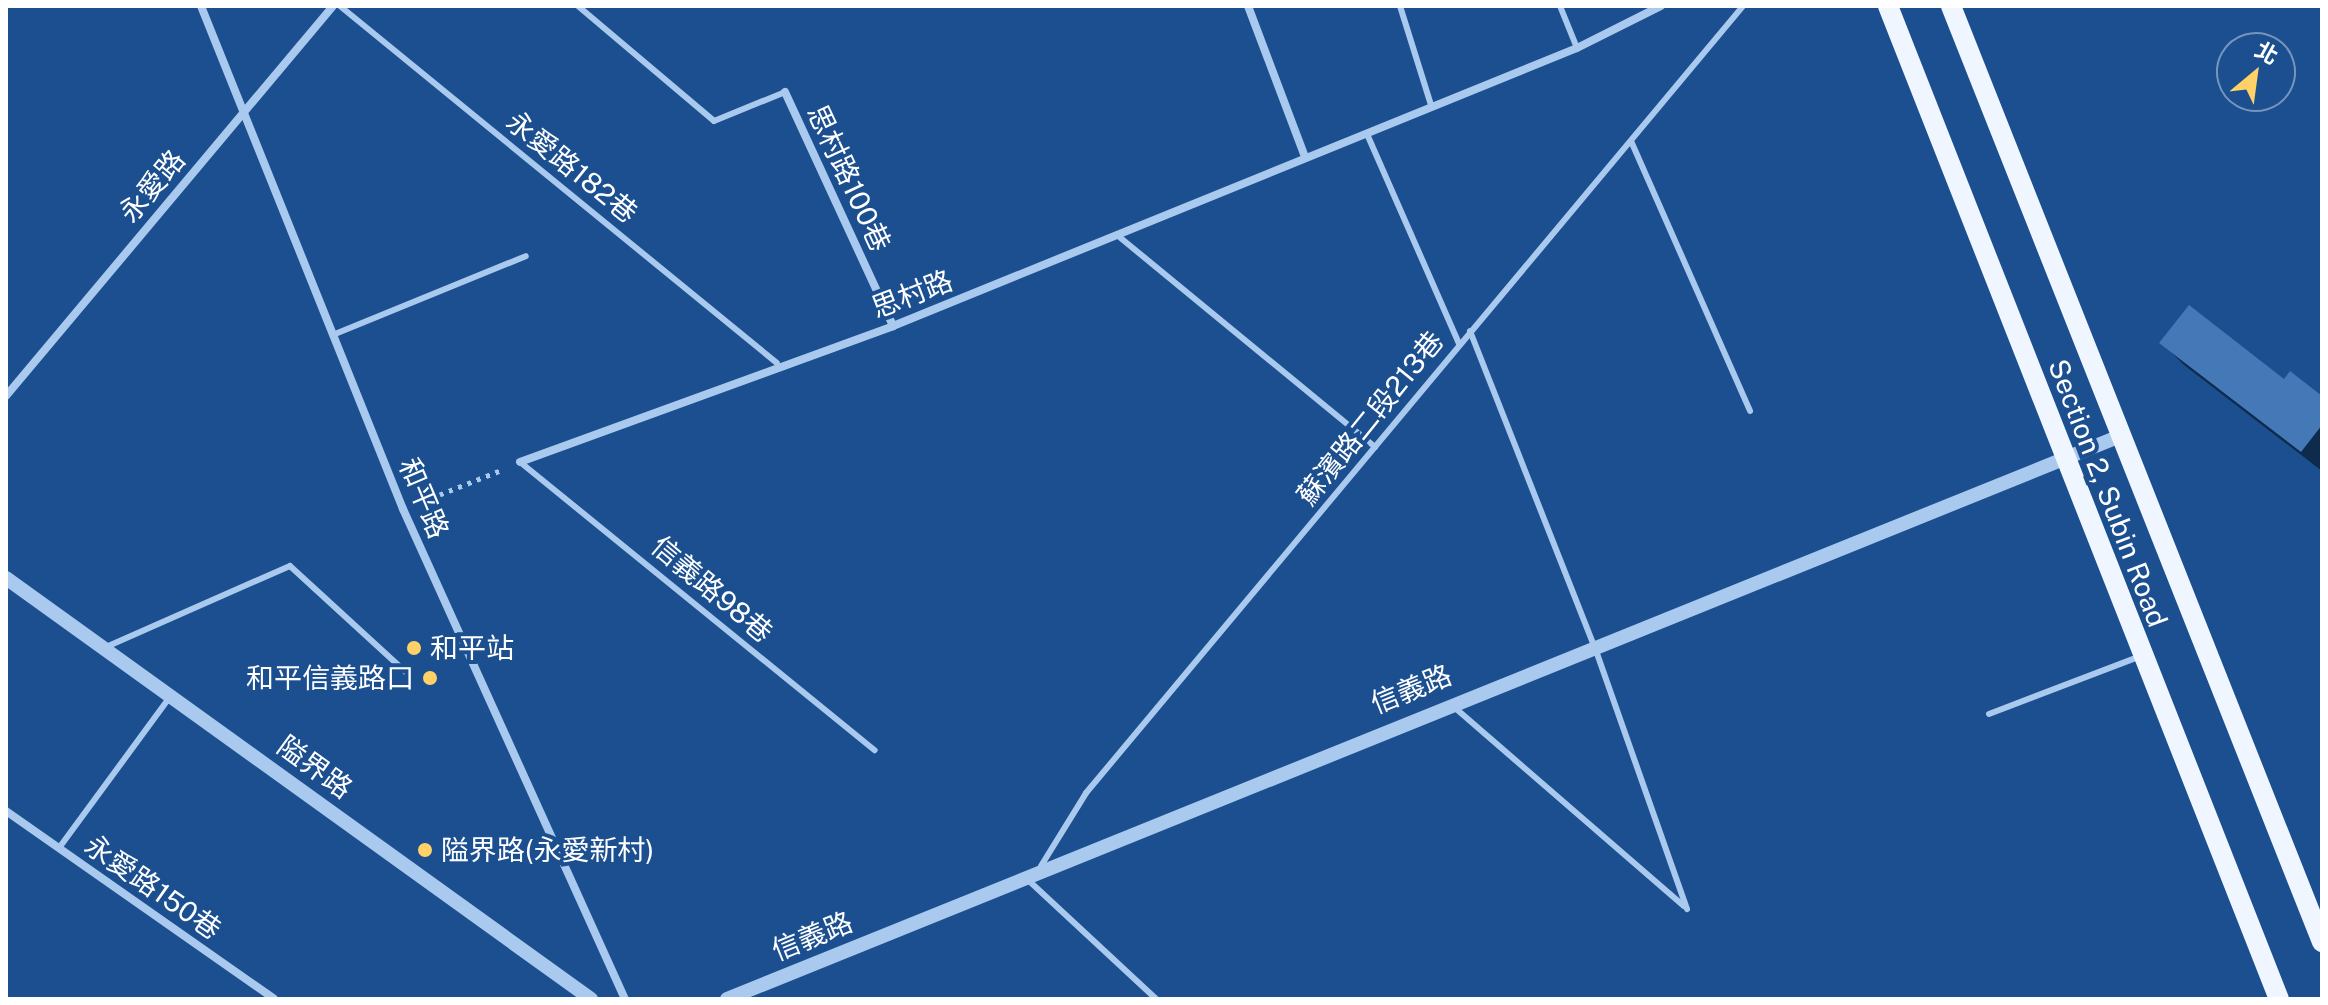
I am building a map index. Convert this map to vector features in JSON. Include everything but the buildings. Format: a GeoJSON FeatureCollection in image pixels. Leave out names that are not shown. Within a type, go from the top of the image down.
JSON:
{"type":"FeatureCollection","features":[{"type":"Feature","properties":{"kind":"main road","name":"Section 2, Subin Road"},"geometry":{"type":"LineString","coordinates":[[1888,6],[2141,656],[2279,999]]}},
{"type":"Feature","properties":{"kind":"main road","name":"Section 2, Subin Road"},"geometry":{"type":"LineString","coordinates":[[1951,6],[2118,437],[2322,942]]}},
{"type":"Feature","properties":{"kind":"street","name":"和平路"},"geometry":{"type":"LineString","coordinates":[[201,6],[403,509],[625,999]]}},
{"type":"Feature","properties":{"kind":"street","name":"永愛路"},"geometry":{"type":"LineString","coordinates":[[6,396],[333,6]]}},
{"type":"Feature","properties":{"kind":"street"},"geometry":{"type":"LineString","coordinates":[[1248,6],[1305,157]]}},
{"type":"Feature","properties":{"kind":"street","name":"思村路"},"geometry":{"type":"LineString","coordinates":[[520,462],[777,363],[893,326],[1577,48],[1661,6]]}},
{"type":"Feature","properties":{"kind":"street","name":"思村路100巷"},"geometry":{"type":"LineString","coordinates":[[785,92],[893,326]]}},
{"type":"Feature","properties":{"kind":"street","name":"信義路"},"geometry":{"type":"LineString","coordinates":[[727,999],[1025,876],[1041,866],[2118,437]]}},
{"type":"Feature","properties":{"kind":"street","name":"隘界路"},"geometry":{"type":"LineString","coordinates":[[6,578],[106,647],[591,999]]}},
{"type":"Feature","properties":{"kind":"street","name":"永愛路150巷"},"geometry":{"type":"LineString","coordinates":[[6,811],[274,999]]}},
{"type":"Feature","properties":{"kind":"lane","name":"永愛路182巷"},"geometry":{"type":"LineString","coordinates":[[340,6],[777,363]]}},
{"type":"Feature","properties":{"kind":"lane"},"geometry":{"type":"LineString","coordinates":[[578,6],[714,121],[785,92]]}},
{"type":"Feature","properties":{"kind":"lane"},"geometry":{"type":"LineString","coordinates":[[1400,6],[1431,105]]}},
{"type":"Feature","properties":{"kind":"lane"},"geometry":{"type":"LineString","coordinates":[[1560,6],[1577,48]]}},
{"type":"Feature","properties":{"kind":"lane","name":"蘇濱路二段213巷"},"geometry":{"type":"LineString","coordinates":[[1041,866],[1086,793],[1743,6]]}},
{"type":"Feature","properties":{"kind":"lane"},"geometry":{"type":"LineString","coordinates":[[1367,134],[1459,344]]}},
{"type":"Feature","properties":{"kind":"lane"},"geometry":{"type":"LineString","coordinates":[[1631,141],[1750,411]]}},
{"type":"Feature","properties":{"kind":"lane"},"geometry":{"type":"LineString","coordinates":[[1117,235],[1375,447]]}},
{"type":"Feature","properties":{"kind":"lane"},"geometry":{"type":"LineString","coordinates":[[335,334],[526,256]]}},
{"type":"Feature","properties":{"kind":"lane"},"geometry":{"type":"LineString","coordinates":[[1448,702],[1687,909],[1594,645],[1470,331]]}},
{"type":"Feature","properties":{"kind":"lane","name":"信義路98巷"},"geometry":{"type":"LineString","coordinates":[[520,462],[875,750]]}},
{"type":"Feature","properties":{"kind":"lane"},"geometry":{"type":"LineString","coordinates":[[106,647],[290,566],[409,675]]}},
{"type":"Feature","properties":{"kind":"lane"},"geometry":{"type":"LineString","coordinates":[[1989,714],[2141,656]]}},
{"type":"Feature","properties":{"kind":"lane"},"geometry":{"type":"LineString","coordinates":[[59,848],[171,695]]}},
{"type":"Feature","properties":{"kind":"lane"},"geometry":{"type":"LineString","coordinates":[[1025,876],[1156,999]]}},
{"type":"Feature","properties":{"kind":"path"},"geometry":{"type":"LineString","coordinates":[[403,509],[520,462]]}},
{"type":"Feature","properties":{"kind":"place","name":"和平站"},"geometry":{"type":"Point","coordinates":[414,648]}},
{"type":"Feature","properties":{"kind":"place","name":"和平信義路口"},"geometry":{"type":"Point","coordinates":[430,678]}},
{"type":"Feature","properties":{"kind":"place","name":"隘界路(永愛新村)"},"geometry":{"type":"Point","coordinates":[425,850]}}]}
